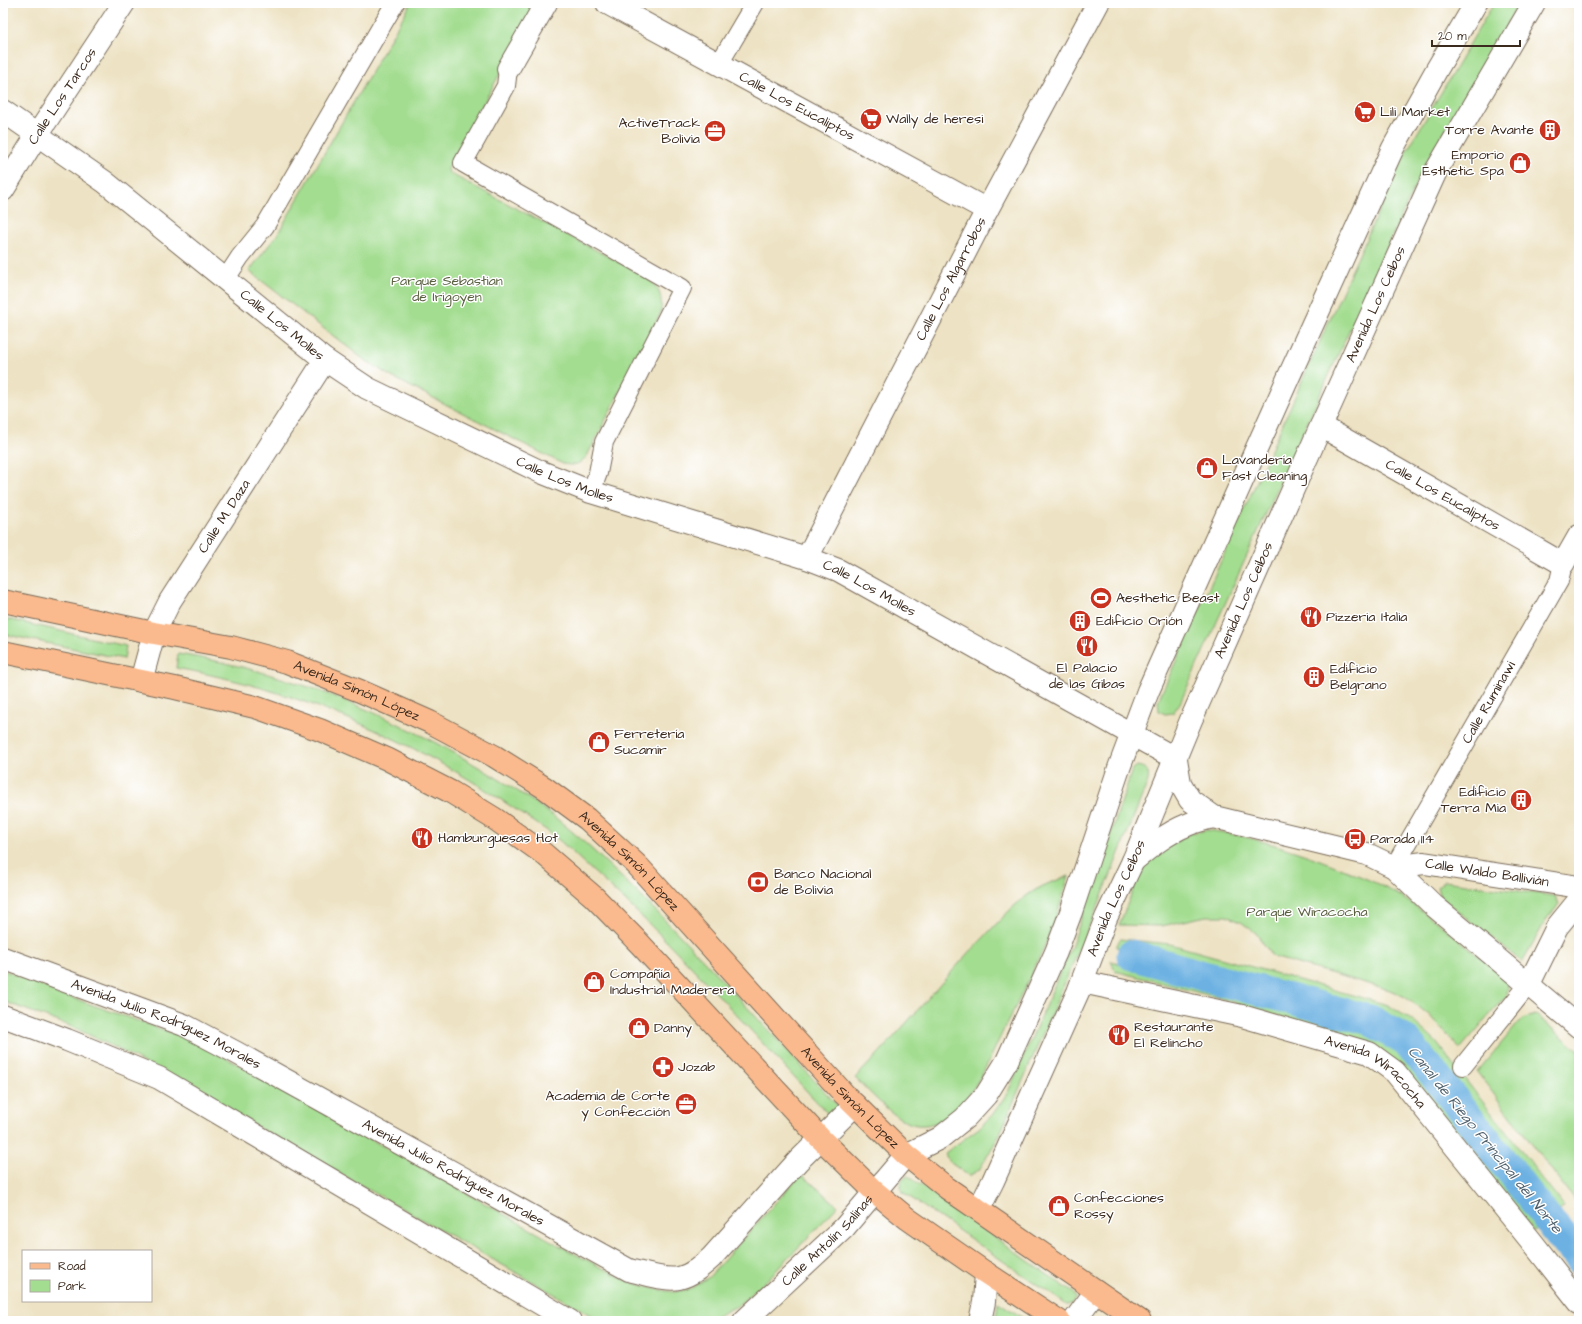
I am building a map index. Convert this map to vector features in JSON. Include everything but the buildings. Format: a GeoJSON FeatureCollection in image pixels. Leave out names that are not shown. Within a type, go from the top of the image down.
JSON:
{"type":"FeatureCollection","features":[{"type":"Feature","properties":{"kind":"main road","name":"Avenida Simón López"},"geometry":{"type":"LineString","coordinates":[[3,601],[154,633],[231,647],[287,662],[345,685],[430,722],[494,756],[545,788],[587,819],[637,865],[855,1105],[906,1155],[947,1188],[1140,1321]]}},
{"type":"Feature","properties":{"kind":"main road"},"geometry":{"type":"LineString","coordinates":[[3,653],[175,688],[255,707],[320,730],[387,759],[451,792],[496,819],[544,854],[594,897],[646,949],[820,1138],[874,1192],[908,1219],[1059,1321]]}},
{"type":"Feature","properties":{"kind":"street","name":"Calle Los Tarcos"},"geometry":{"type":"LineString","coordinates":[[3,190],[37,135],[124,3]]}},
{"type":"Feature","properties":{"kind":"street"},"geometry":{"type":"LineString","coordinates":[[508,68],[546,3]]}},
{"type":"Feature","properties":{"kind":"street","name":"Calle Los Eucaliptos"},"geometry":{"type":"LineString","coordinates":[[607,3],[987,210]]}},
{"type":"Feature","properties":{"kind":"street","name":"Calle Los Algarrobos"},"geometry":{"type":"LineString","coordinates":[[808,558],[987,210],[1098,3]]}},
{"type":"Feature","properties":{"kind":"street"},"geometry":{"type":"LineString","coordinates":[[906,1155],[940,1138],[965,1118],[986,1095],[1007,1061],[1056,952],[1148,691],[1393,148],[1476,3]]}},
{"type":"Feature","properties":{"kind":"street","name":"Avenida Los Ceibos"},"geometry":{"type":"LineString","coordinates":[[979,1209],[1082,982],[1106,918],[1133,861],[1191,720],[1437,169],[1534,3]]}},
{"type":"Feature","properties":{"kind":"street","name":"Calle Los Molles"},"geometry":{"type":"LineString","coordinates":[[3,111],[104,182],[325,360],[367,388],[541,472],[590,492],[808,558],[838,570],[1132,733],[1176,759]]}},
{"type":"Feature","properties":{"kind":"street","name":"Calle M. Daza"},"geometry":{"type":"LineString","coordinates":[[141,681],[154,633],[170,601],[325,360]]}},
{"type":"Feature","properties":{"kind":"street","name":"Calle Los Eucaliptos"},"geometry":{"type":"LineString","coordinates":[[1321,426],[1563,564]]}},
{"type":"Feature","properties":{"kind":"street","name":"Calle Ruminawi"},"geometry":{"type":"LineString","coordinates":[[1563,564],[1579,536]]}},
{"type":"Feature","properties":{"kind":"street"},"geometry":{"type":"LineString","coordinates":[[1176,759],[1180,783],[1190,800],[1214,817],[1367,854],[1394,867],[1433,905],[1579,1027]]}},
{"type":"Feature","properties":{"kind":"street"},"geometry":{"type":"LineString","coordinates":[[1133,861],[1154,843],[1172,832],[1188,824],[1214,817]]}},
{"type":"Feature","properties":{"kind":"street","name":"Calle Waldo Ballivián"},"geometry":{"type":"LineString","coordinates":[[1394,867],[1424,863],[1579,887]]}},
{"type":"Feature","properties":{"kind":"street"},"geometry":{"type":"LineString","coordinates":[[1529,984],[1556,926],[1579,900]]}},
{"type":"Feature","properties":{"kind":"street","name":"Avenida Julio Rodríguez Morales"},"geometry":{"type":"LineString","coordinates":[[3,958],[184,1025],[629,1270],[652,1276],[679,1278],[698,1270],[711,1258],[798,1161],[855,1105]]}},
{"type":"Feature","properties":{"kind":"street","name":"Avenida Wiracocha"},"geometry":{"type":"LineString","coordinates":[[1082,982],[1242,1016],[1369,1054],[1395,1072],[1523,1230],[1579,1302]]}},
{"type":"Feature","properties":{"kind":"street"},"geometry":{"type":"LineString","coordinates":[[3,1016],[67,1040],[159,1078],[559,1318]]}},
{"type":"Feature","properties":{"kind":"street","name":"Calle Antolín Salinas"},"geometry":{"type":"LineString","coordinates":[[744,1321],[844,1228],[906,1155]]}},
{"type":"Feature","properties":{"kind":"street"},"geometry":{"type":"LineString","coordinates":[[980,1321],[984,1302],[986,1273]]}},
{"type":"Feature","properties":{"kind":"street"},"geometry":{"type":"LineString","coordinates":[[1074,1321],[1096,1291]]}},
{"type":"Feature","properties":{"kind":"lane"},"geometry":{"type":"LineString","coordinates":[[225,280],[240,257],[265,226],[395,3]]}},
{"type":"Feature","properties":{"kind":"lane"},"geometry":{"type":"LineString","coordinates":[[719,64],[755,3]]}},
{"type":"Feature","properties":{"kind":"lane"},"geometry":{"type":"LineString","coordinates":[[508,68],[506,86],[463,163],[682,288],[604,442],[598,473],[590,492]]}},
{"type":"Feature","properties":{"kind":"lane","name":"Calle Ruminawi"},"geometry":{"type":"LineString","coordinates":[[1394,867],[1559,581],[1563,564]]}},
{"type":"Feature","properties":{"kind":"lane"},"geometry":{"type":"LineString","coordinates":[[1463,1066],[1529,984]]}},
{"type":"Feature","properties":{"kind":"green space","name":"Parque Sebastian de Irigoyen"},"geometry":{"type":"Polygon","coordinates":[[[411,3],[539,3],[450,164],[448,169],[449,173],[647,277],[655,285],[659,293],[661,312],[587,456],[576,464],[563,464],[390,376],[362,358],[249,271],[277,235],[411,3]]]}},
{"type":"Feature","properties":{"kind":"green space"},"geometry":{"type":"Polygon","coordinates":[[[1494,3],[1519,3],[1423,168],[1180,703],[1173,713],[1165,714],[1159,711],[1158,701],[1402,159],[1494,3]]]}},
{"type":"Feature","properties":{"kind":"green space"},"geometry":{"type":"Polygon","coordinates":[[[3,618],[126,646],[124,659],[3,634],[3,618]]]}},
{"type":"Feature","properties":{"kind":"green space"},"geometry":{"type":"Polygon","coordinates":[[[178,654],[219,662],[299,684],[377,714],[451,751],[535,803],[572,831],[661,916],[838,1106],[829,1115],[716,992],[658,932],[628,903],[545,829],[476,784],[395,740],[353,720],[266,689],[221,677],[176,668],[178,654]]]}},
{"type":"Feature","properties":{"kind":"green space"},"geometry":{"type":"Polygon","coordinates":[[[1137,766],[1147,770],[1148,781],[1102,896],[999,1136],[979,1170],[969,1176],[948,1161],[945,1153],[979,1128],[993,1114],[1008,1092],[1072,945],[1132,770],[1137,766]]]}},
{"type":"Feature","properties":{"kind":"green space","name":"Parque Wiracocha"},"geometry":{"type":"Polygon","coordinates":[[[1208,830],[1262,841],[1298,852],[1333,865],[1394,892],[1439,924],[1503,976],[1508,985],[1507,995],[1460,1049],[1428,1014],[1405,997],[1390,990],[1273,957],[1256,933],[1241,922],[1226,916],[1206,916],[1162,926],[1119,925],[1139,875],[1150,860],[1161,851],[1191,833],[1208,830]]]}},
{"type":"Feature","properties":{"kind":"green space"},"geometry":{"type":"Polygon","coordinates":[[[1069,876],[1054,922],[1041,954],[987,1065],[973,1089],[956,1109],[943,1119],[933,1124],[917,1125],[909,1123],[892,1113],[855,1078],[889,1043],[969,952],[999,921],[1027,895],[1049,883],[1069,876]]]}},
{"type":"Feature","properties":{"kind":"green space"},"geometry":{"type":"Polygon","coordinates":[[[1444,881],[1555,896],[1559,905],[1548,917],[1522,962],[1440,897],[1437,887],[1444,881]]]}},
{"type":"Feature","properties":{"kind":"green space"},"geometry":{"type":"Polygon","coordinates":[[[1120,939],[1170,944],[1388,1005],[1413,1021],[1436,1042],[1564,1206],[1558,1211],[1430,1052],[1407,1030],[1384,1016],[1116,947],[1120,939]]]}},
{"type":"Feature","properties":{"kind":"green space"},"geometry":{"type":"Polygon","coordinates":[[[1111,961],[1373,1031],[1395,1044],[1414,1064],[1542,1224],[1534,1231],[1368,1042],[1219,998],[1115,971],[1111,961]]]}},
{"type":"Feature","properties":{"kind":"green space"},"geometry":{"type":"Polygon","coordinates":[[[3,970],[70,997],[181,1036],[230,1060],[571,1252],[630,1282],[655,1289],[674,1292],[690,1289],[709,1277],[801,1174],[838,1206],[768,1279],[737,1306],[707,1321],[602,1321],[128,1054],[75,1028],[3,1001],[3,970]]]}},
{"type":"Feature","properties":{"kind":"green space"},"geometry":{"type":"Polygon","coordinates":[[[1536,1015],[1579,1051],[1579,1206],[1477,1072],[1522,1019],[1536,1015]]]}},
{"type":"Feature","properties":{"kind":"green space"},"geometry":{"type":"Polygon","coordinates":[[[908,1176],[1075,1294],[1076,1299],[1072,1304],[1067,1305],[904,1193],[900,1187],[900,1183],[908,1176]]]}},
{"type":"Feature","properties":{"kind":"green space"},"geometry":{"type":"Polygon","coordinates":[[[998,1302],[1028,1321],[996,1321],[998,1302]]]}},
{"type":"Feature","properties":{"kind":"waterway","name":"Canal de Riego Principal del Norte"},"geometry":{"type":"LineString","coordinates":[[1132,955],[1207,977],[1370,1020],[1406,1041],[1433,1073],[1579,1259]]}},
{"type":"Feature","properties":{"kind":"place","name":"Lili Market"},"geometry":{"type":"Point","coordinates":[1365,112]}},
{"type":"Feature","properties":{"kind":"place","name":"Wally de heresi"},"geometry":{"type":"Point","coordinates":[871,119]}},
{"type":"Feature","properties":{"kind":"place","name":"Torre Avante"},"geometry":{"type":"Point","coordinates":[1550,130]}},
{"type":"Feature","properties":{"kind":"place","name":"ActiveTrack Bolivia"},"geometry":{"type":"Point","coordinates":[715,131]}},
{"type":"Feature","properties":{"kind":"place","name":"Emporio Esthetic Spa"},"geometry":{"type":"Point","coordinates":[1520,163]}},
{"type":"Feature","properties":{"kind":"place","name":"Lavandería Fast Cleaning"},"geometry":{"type":"Point","coordinates":[1207,468]}},
{"type":"Feature","properties":{"kind":"place","name":"Aesthetic Beast"},"geometry":{"type":"Point","coordinates":[1101,598]}},
{"type":"Feature","properties":{"kind":"place","name":"Pizzeria Italia"},"geometry":{"type":"Point","coordinates":[1311,617]}},
{"type":"Feature","properties":{"kind":"place","name":"Edificio Orión"},"geometry":{"type":"Point","coordinates":[1080,621]}},
{"type":"Feature","properties":{"kind":"place","name":"El Palacio de las Gibas"},"geometry":{"type":"Point","coordinates":[1087,646]}},
{"type":"Feature","properties":{"kind":"place","name":"Edificio Belgrano"},"geometry":{"type":"Point","coordinates":[1314,677]}},
{"type":"Feature","properties":{"kind":"place","name":"Ferretería Sucamir"},"geometry":{"type":"Point","coordinates":[599,742]}},
{"type":"Feature","properties":{"kind":"place","name":"Edificio Terra Mia"},"geometry":{"type":"Point","coordinates":[1521,800]}},
{"type":"Feature","properties":{"kind":"place","name":"Hamburguesas Hot"},"geometry":{"type":"Point","coordinates":[422,838]}},
{"type":"Feature","properties":{"kind":"place","name":"Parada 114"},"geometry":{"type":"Point","coordinates":[1355,839]}},
{"type":"Feature","properties":{"kind":"place","name":"Banco Nacional de Bolivia"},"geometry":{"type":"Point","coordinates":[758,882]}},
{"type":"Feature","properties":{"kind":"place","name":"Compañía Industrial Maderera"},"geometry":{"type":"Point","coordinates":[594,982]}},
{"type":"Feature","properties":{"kind":"place","name":"Danny"},"geometry":{"type":"Point","coordinates":[639,1028]}},
{"type":"Feature","properties":{"kind":"place","name":"Restaurante El Relincho"},"geometry":{"type":"Point","coordinates":[1119,1035]}},
{"type":"Feature","properties":{"kind":"place","name":"Jozab"},"geometry":{"type":"Point","coordinates":[663,1067]}},
{"type":"Feature","properties":{"kind":"place","name":"Academia de Corte y Confección"},"geometry":{"type":"Point","coordinates":[686,1104]}},
{"type":"Feature","properties":{"kind":"place","name":"Confecciones Rossy"},"geometry":{"type":"Point","coordinates":[1059,1206]}}]}
